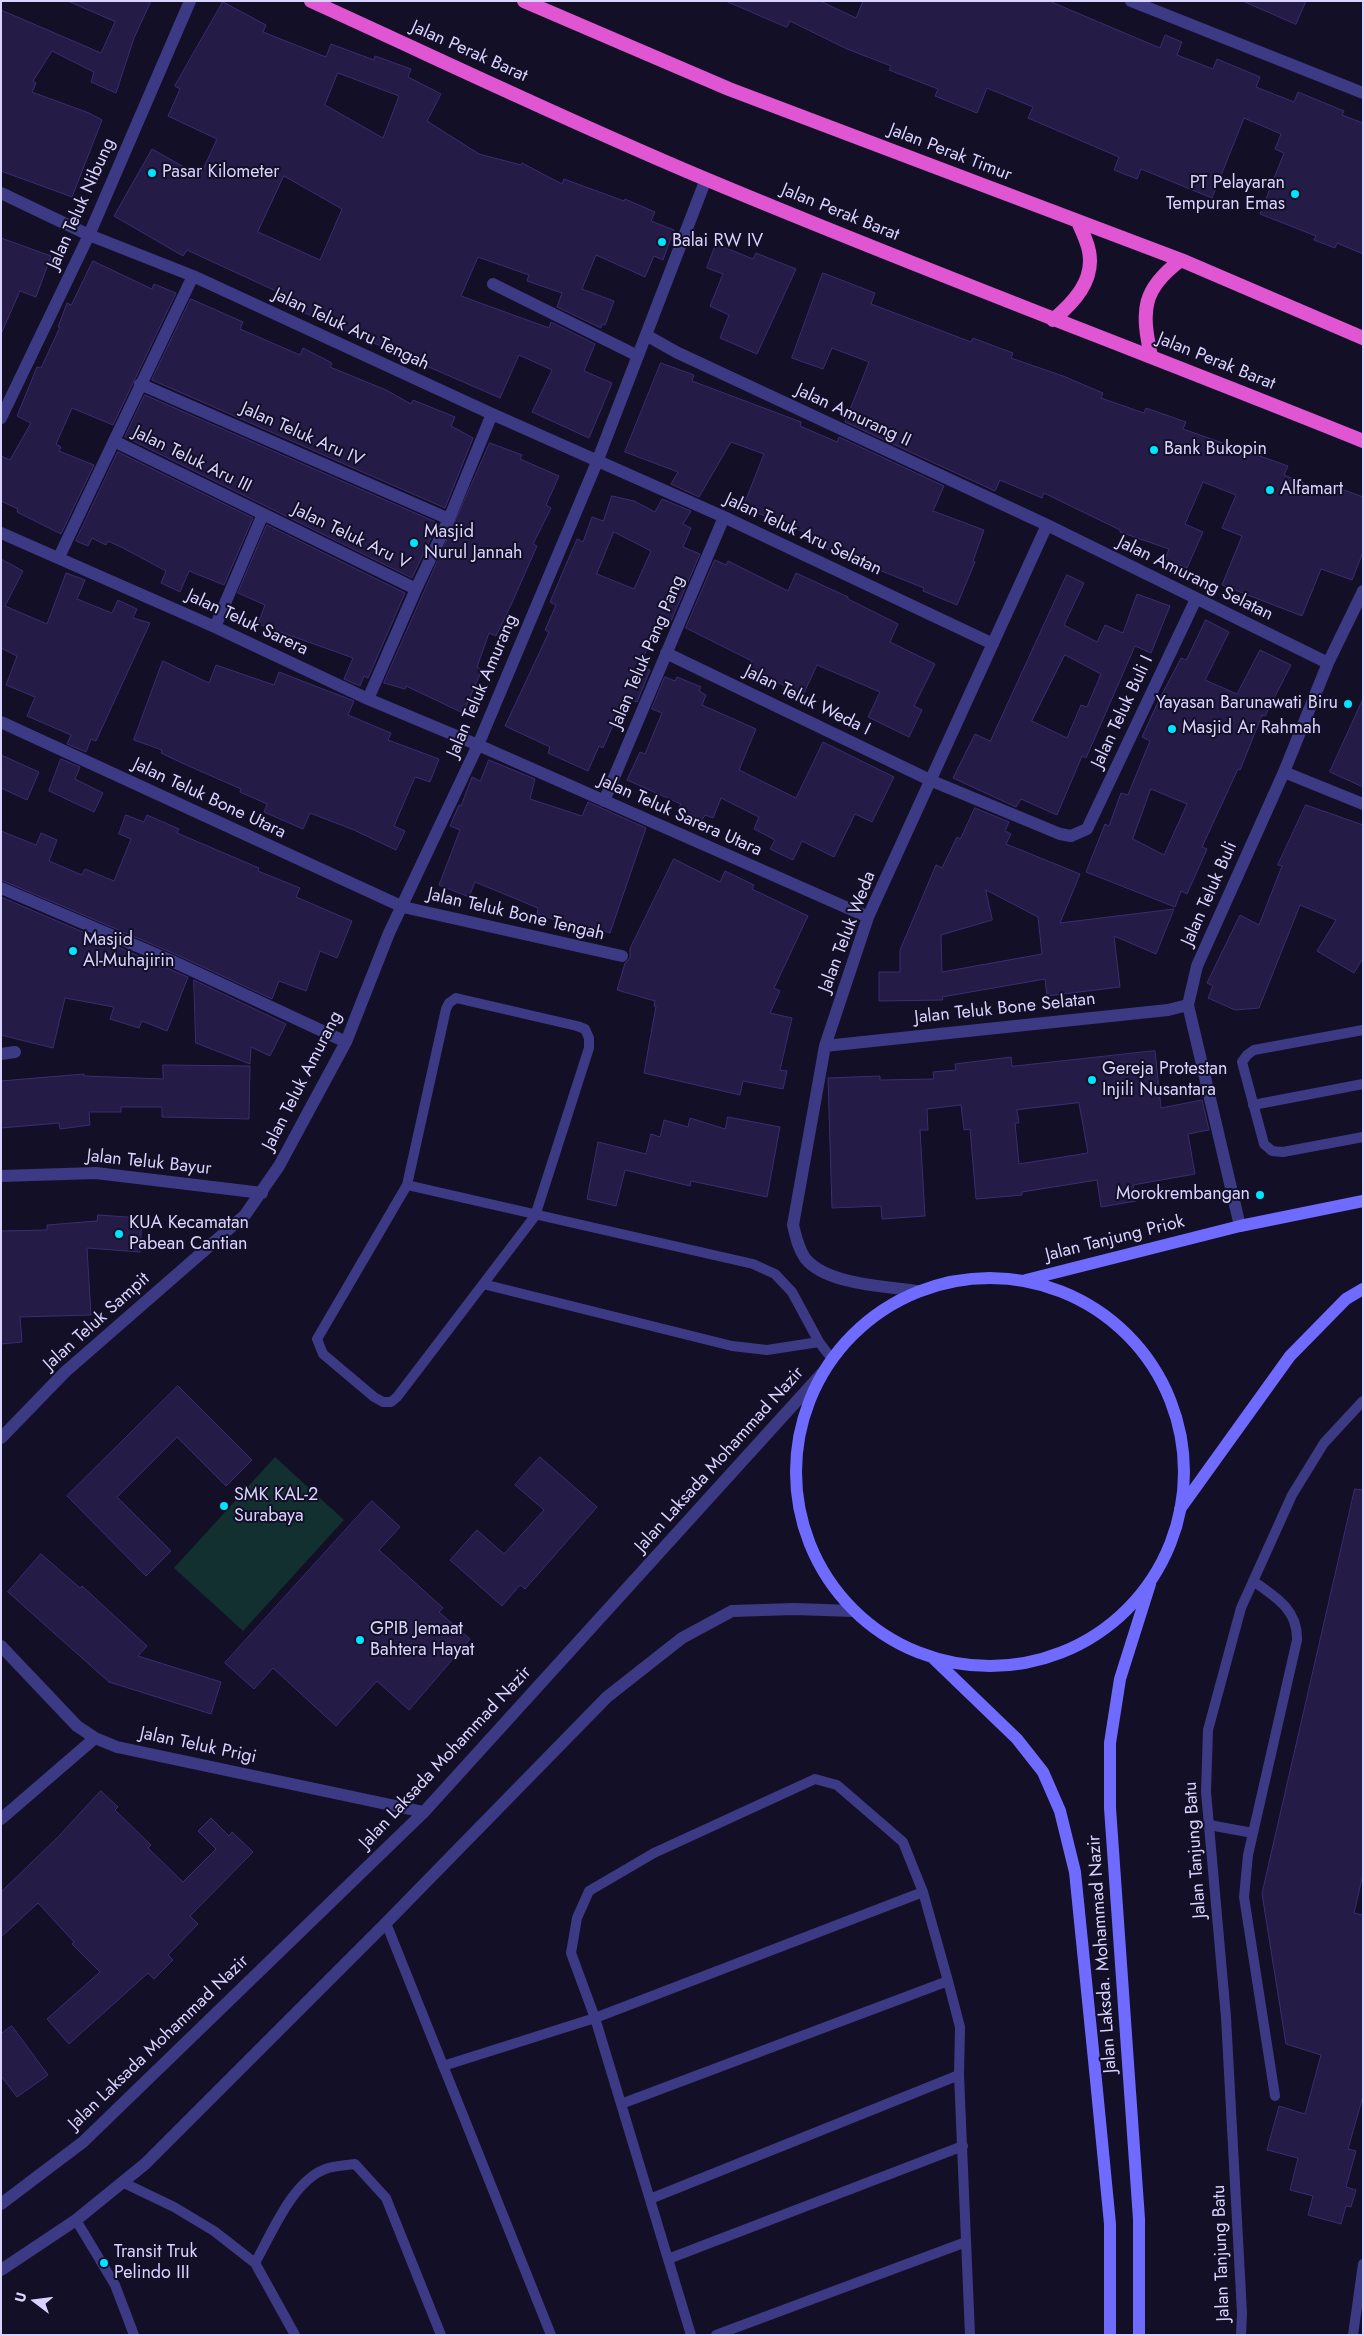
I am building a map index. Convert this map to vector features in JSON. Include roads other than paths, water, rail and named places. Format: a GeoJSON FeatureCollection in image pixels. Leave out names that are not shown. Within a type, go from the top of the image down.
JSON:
{"type":"FeatureCollection","features":[{"type":"Feature","properties":{"kind":"highway","name":"Jalan Perak Barat"},"geometry":{"type":"LineString","coordinates":[[311,1],[706,179],[1054,320],[1363,441]]}},
{"type":"Feature","properties":{"kind":"highway","name":"Jalan Perak Timur"},"geometry":{"type":"LineString","coordinates":[[524,1],[729,89],[1181,260],[1363,338]]}},
{"type":"Feature","properties":{"kind":"highway"},"geometry":{"type":"LineString","coordinates":[[1054,320],[1076,300],[1085,284],[1089,252],[1078,222]]}},
{"type":"Feature","properties":{"kind":"highway"},"geometry":{"type":"LineString","coordinates":[[1150,356],[1144,316],[1147,299],[1154,285],[1181,260]]}},
{"type":"Feature","properties":{"kind":"main road","name":"Jalan Tanjung Priok"},"geometry":{"type":"LineString","coordinates":[[1024,1280],[1240,1226],[1363,1201]]}},
{"type":"Feature","properties":{"kind":"main road"},"geometry":{"type":"LineString","coordinates":[[988,1278],[1024,1280],[1061,1290],[1095,1308],[1125,1332],[1150,1362],[1168,1395],[1179,1432],[1184,1471],[1180,1509],[1169,1544],[1153,1577],[1130,1605],[1103,1629],[1073,1648],[1039,1660],[1004,1666],[968,1666],[933,1658],[904,1647],[877,1631],[854,1611],[830,1582],[812,1550],[801,1515],[796,1478],[801,1432],[809,1405],[824,1371],[856,1331],[885,1308],[918,1292],[961,1280],[988,1278]]}},
{"type":"Feature","properties":{"kind":"main road"},"geometry":{"type":"LineString","coordinates":[[1180,1509],[1290,1356],[1346,1299],[1363,1289]]}},
{"type":"Feature","properties":{"kind":"main road","name":"Jalan Laksda. Mohammad Nazir"},"geometry":{"type":"LineString","coordinates":[[1139,2335],[1139,2219],[1110,1808],[1110,1743],[1120,1679],[1153,1577]]}},
{"type":"Feature","properties":{"kind":"main road","name":"Jalan Laksda. Mohammad Nazir"},"geometry":{"type":"LineString","coordinates":[[933,1658],[1017,1739],[1043,1772],[1060,1811],[1075,1872],[1110,2224],[1110,2335]]}},
{"type":"Feature","properties":{"kind":"street","name":"Jalan Teluk Nibung"},"geometry":{"type":"LineString","coordinates":[[1,418],[89,235],[190,1]]}},
{"type":"Feature","properties":{"kind":"street"},"geometry":{"type":"LineString","coordinates":[[1132,1],[1363,93]]}},
{"type":"Feature","properties":{"kind":"street","name":"Jalan Teluk Amurang"},"geometry":{"type":"LineString","coordinates":[[262,1193],[346,1042],[389,933],[478,746],[597,462],[706,179]]}},
{"type":"Feature","properties":{"kind":"street","name":"Jalan Teluk Aru Tengah"},"geometry":{"type":"LineString","coordinates":[[1,193],[89,235],[193,276],[597,462]]}},
{"type":"Feature","properties":{"kind":"street"},"geometry":{"type":"LineString","coordinates":[[114,440],[193,276]]}},
{"type":"Feature","properties":{"kind":"street"},"geometry":{"type":"LineString","coordinates":[[493,284],[638,356]]}},
{"type":"Feature","properties":{"kind":"street","name":"Jalan Amurang II"},"geometry":{"type":"LineString","coordinates":[[646,336],[676,352],[1047,525]]}},
{"type":"Feature","properties":{"kind":"street","name":"Jalan Teluk Aru IV"},"geometry":{"type":"LineString","coordinates":[[140,384],[449,519]]}},
{"type":"Feature","properties":{"kind":"street","name":"Jalan Teluk Aru V"},"geometry":{"type":"LineString","coordinates":[[215,627],[263,514],[416,589],[449,519],[492,414]]}},
{"type":"Feature","properties":{"kind":"street","name":"Jalan Teluk Aru III"},"geometry":{"type":"LineString","coordinates":[[59,558],[114,440],[263,514]]}},
{"type":"Feature","properties":{"kind":"street","name":"Jalan Teluk Aru Selatan"},"geometry":{"type":"LineString","coordinates":[[597,462],[724,517],[993,644]]}},
{"type":"Feature","properties":{"kind":"street","name":"Jalan Teluk Pang Pang"},"geometry":{"type":"LineString","coordinates":[[604,802],[724,517]]}},
{"type":"Feature","properties":{"kind":"street","name":"Jalan Amurang Selatan"},"geometry":{"type":"LineString","coordinates":[[1047,525],[1328,663]]}},
{"type":"Feature","properties":{"kind":"street","name":"Jalan Teluk Weda"},"geometry":{"type":"LineString","coordinates":[[918,1292],[834,1277],[817,1268],[806,1258],[797,1242],[793,1225],[825,1046],[868,917],[932,781],[1047,525]]}},
{"type":"Feature","properties":{"kind":"street","name":"Jalan Teluk Sarera"},"geometry":{"type":"LineString","coordinates":[[1,533],[215,627],[368,699],[478,746]]}},
{"type":"Feature","properties":{"kind":"street"},"geometry":{"type":"LineString","coordinates":[[368,699],[416,589]]}},
{"type":"Feature","properties":{"kind":"street","name":"Jalan Teluk Buli"},"geometry":{"type":"LineString","coordinates":[[1240,1226],[1188,1005],[1197,966],[1284,772],[1328,663],[1363,591]]}},
{"type":"Feature","properties":{"kind":"street","name":"Jalan Teluk Buli I"},"geometry":{"type":"LineString","coordinates":[[932,781],[1060,834],[1078,834],[1087,829],[1196,599]]}},
{"type":"Feature","properties":{"kind":"street","name":"Jalan Teluk Weda I"},"geometry":{"type":"LineString","coordinates":[[666,653],[932,781]]}},
{"type":"Feature","properties":{"kind":"street","name":"Jalan Teluk Bone Utara"},"geometry":{"type":"LineString","coordinates":[[1,722],[403,907]]}},
{"type":"Feature","properties":{"kind":"street","name":"Jalan Teluk Sarera Utara"},"geometry":{"type":"LineString","coordinates":[[478,746],[868,917]]}},
{"type":"Feature","properties":{"kind":"street"},"geometry":{"type":"LineString","coordinates":[[1284,772],[1363,804]]}},
{"type":"Feature","properties":{"kind":"street"},"geometry":{"type":"LineString","coordinates":[[1,888],[172,961],[346,1042]]}},
{"type":"Feature","properties":{"kind":"street","name":"Jalan Teluk Bone Tengah"},"geometry":{"type":"LineString","coordinates":[[403,907],[622,956]]}},
{"type":"Feature","properties":{"kind":"street","name":"Jalan Teluk Bone Selatan"},"geometry":{"type":"LineString","coordinates":[[825,1046],[1158,1011],[1188,1005]]}},
{"type":"Feature","properties":{"kind":"street"},"geometry":{"type":"LineString","coordinates":[[1,1054],[15,1052]]}},
{"type":"Feature","properties":{"kind":"street","name":"Jalan Teluk Bayur"},"geometry":{"type":"LineString","coordinates":[[1,1176],[96,1172],[262,1193]]}},
{"type":"Feature","properties":{"kind":"street","name":"Jalan Teluk Sampit"},"geometry":{"type":"LineString","coordinates":[[1,1438],[65,1372],[244,1216],[262,1193]]}},
{"type":"Feature","properties":{"kind":"street","name":"Jalan Laksada Mohammad Nazir"},"geometry":{"type":"LineString","coordinates":[[1,2204],[83,2142],[424,1812],[824,1371]]}},
{"type":"Feature","properties":{"kind":"street"},"geometry":{"type":"LineString","coordinates":[[1,2270],[76,2220],[145,2164],[386,1923],[607,1697],[682,1638],[732,1611],[794,1609],[854,1611]]}},
{"type":"Feature","properties":{"kind":"street","name":"Jalan Teluk Prigi"},"geometry":{"type":"LineString","coordinates":[[1,1646],[77,1726],[95,1738],[117,1747],[424,1812]]}},
{"type":"Feature","properties":{"kind":"street"},"geometry":{"type":"LineString","coordinates":[[1,1819],[95,1738]]}},
{"type":"Feature","properties":{"kind":"lane"},"geometry":{"type":"LineString","coordinates":[[456,998],[464,998],[577,1026],[585,1030],[589,1038],[589,1048],[535,1216],[398,1397],[391,1402],[383,1402],[374,1397],[323,1354],[317,1339],[407,1185],[446,1009],[449,1003],[456,998]]}},
{"type":"Feature","properties":{"kind":"lane"},"geometry":{"type":"LineString","coordinates":[[1363,1030],[1254,1050],[1242,1062],[1264,1144],[1272,1151],[1283,1152],[1363,1137]]}},
{"type":"Feature","properties":{"kind":"lane"},"geometry":{"type":"LineString","coordinates":[[1254,1105],[1363,1084]]}},
{"type":"Feature","properties":{"kind":"lane"},"geometry":{"type":"LineString","coordinates":[[407,1185],[535,1216],[753,1264],[775,1274],[792,1292],[818,1342],[832,1359]]}},
{"type":"Feature","properties":{"kind":"lane"},"geometry":{"type":"LineString","coordinates":[[483,1284],[732,1346],[767,1350],[818,1342]]}},
{"type":"Feature","properties":{"kind":"lane","name":"Jalan Tanjung Batu"},"geometry":{"type":"LineString","coordinates":[[1241,2335],[1242,2313],[1226,2017],[1206,1792],[1208,1730],[1241,1608],[1292,1495],[1324,1443],[1363,1401]]}},
{"type":"Feature","properties":{"kind":"lane"},"geometry":{"type":"LineString","coordinates":[[1253,1581],[1283,1603],[1293,1616],[1297,1628],[1297,1640],[1248,1855],[1244,1897],[1275,2096]]}},
{"type":"Feature","properties":{"kind":"lane"},"geometry":{"type":"LineString","coordinates":[[691,2335],[595,2018],[571,1953],[577,1918],[589,1891],[654,1853],[815,1779],[837,1785],[903,1842],[923,1892],[948,1981],[960,2027],[962,2146],[970,2335]]}},
{"type":"Feature","properties":{"kind":"lane"},"geometry":{"type":"LineString","coordinates":[[1209,1825],[1253,1834]]}},
{"type":"Feature","properties":{"kind":"lane"},"geometry":{"type":"LineString","coordinates":[[443,2066],[595,2018],[923,1892]]}},
{"type":"Feature","properties":{"kind":"lane"},"geometry":{"type":"LineString","coordinates":[[386,1923],[550,2335]]}},
{"type":"Feature","properties":{"kind":"lane"},"geometry":{"type":"LineString","coordinates":[[621,2104],[948,1981]]}},
{"type":"Feature","properties":{"kind":"lane"},"geometry":{"type":"LineString","coordinates":[[650,2198],[960,2075]]}},
{"type":"Feature","properties":{"kind":"lane"},"geometry":{"type":"LineString","coordinates":[[668,2259],[962,2146]]}},
{"type":"Feature","properties":{"kind":"lane"},"geometry":{"type":"LineString","coordinates":[[255,2263],[288,2204],[305,2182],[327,2168],[355,2164],[386,2198],[441,2335]]}},
{"type":"Feature","properties":{"kind":"lane"},"geometry":{"type":"LineString","coordinates":[[122,2182],[174,2207],[214,2232],[255,2263],[295,2335]]}},
{"type":"Feature","properties":{"kind":"lane"},"geometry":{"type":"LineString","coordinates":[[76,2220],[115,2285],[134,2335]]}},
{"type":"Feature","properties":{"kind":"lane"},"geometry":{"type":"LineString","coordinates":[[716,2335],[966,2242]]}},
{"type":"Feature","properties":{"kind":"lane"},"geometry":{"type":"LineString","coordinates":[[1353,2335],[1363,2264]]}},
{"type":"Feature","properties":{"kind":"place","name":"Pasar Kilometer"},"geometry":{"type":"Point","coordinates":[152,173]}},
{"type":"Feature","properties":{"kind":"place","name":"PT Pelayaran Tempuran Emas"},"geometry":{"type":"Point","coordinates":[1295,194]}},
{"type":"Feature","properties":{"kind":"place","name":"Balai RW IV"},"geometry":{"type":"Point","coordinates":[662,242]}},
{"type":"Feature","properties":{"kind":"place","name":"Bank Bukopin"},"geometry":{"type":"Point","coordinates":[1154,450]}},
{"type":"Feature","properties":{"kind":"place","name":"Alfamart"},"geometry":{"type":"Point","coordinates":[1270,490]}},
{"type":"Feature","properties":{"kind":"place","name":"Masjid Nurul Jannah"},"geometry":{"type":"Point","coordinates":[414,543]}},
{"type":"Feature","properties":{"kind":"place","name":"Yayasan Barunawati Biru"},"geometry":{"type":"Point","coordinates":[1348,704]}},
{"type":"Feature","properties":{"kind":"place","name":"Masjid Ar Rahmah"},"geometry":{"type":"Point","coordinates":[1172,729]}},
{"type":"Feature","properties":{"kind":"place","name":"Masjid Al-Muhajirin"},"geometry":{"type":"Point","coordinates":[73,951]}},
{"type":"Feature","properties":{"kind":"place","name":"Gereja Protestan Injili Nusantara"},"geometry":{"type":"Point","coordinates":[1092,1080]}},
{"type":"Feature","properties":{"kind":"place","name":"Morokrembangan"},"geometry":{"type":"Point","coordinates":[1260,1195]}},
{"type":"Feature","properties":{"kind":"place","name":"KUA Kecamatan Pabean Cantian"},"geometry":{"type":"Point","coordinates":[119,1234]}},
{"type":"Feature","properties":{"kind":"place","name":"SMK KAL-2 Surabaya"},"geometry":{"type":"Point","coordinates":[224,1506]}},
{"type":"Feature","properties":{"kind":"place","name":"GPIB Jemaat Bahtera Hayat"},"geometry":{"type":"Point","coordinates":[360,1640]}},
{"type":"Feature","properties":{"kind":"place","name":"Transit Truk Pelindo III"},"geometry":{"type":"Point","coordinates":[104,2263]}}]}
